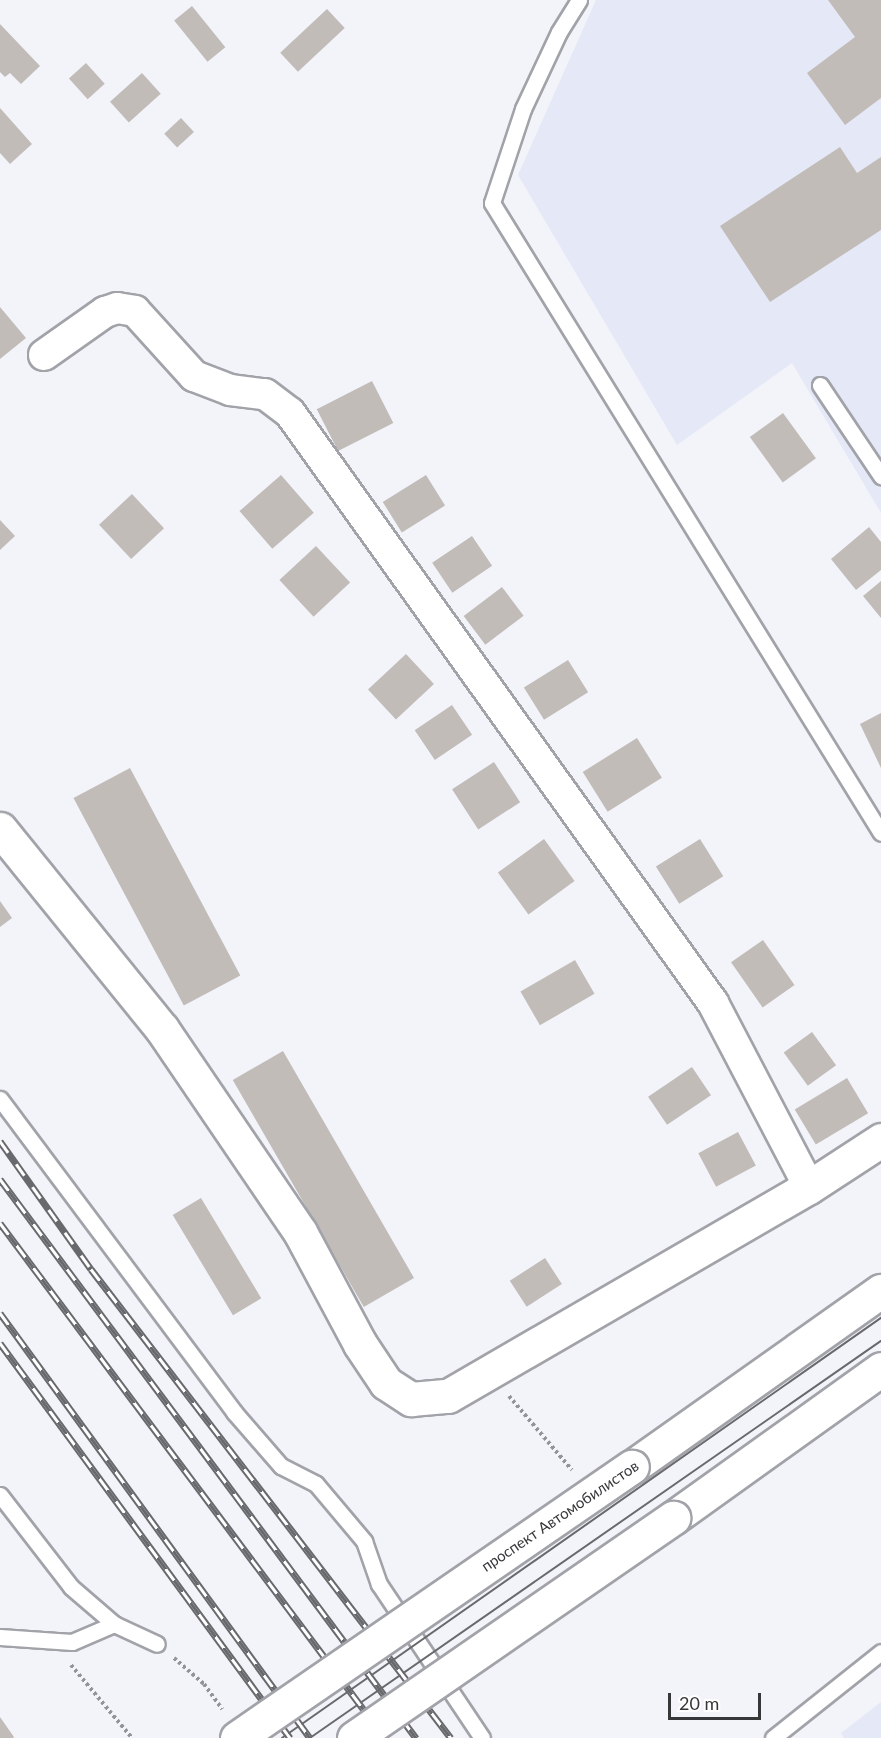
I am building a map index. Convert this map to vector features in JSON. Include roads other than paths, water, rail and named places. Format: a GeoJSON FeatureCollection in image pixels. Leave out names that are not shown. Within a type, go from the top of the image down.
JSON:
{"type":"FeatureCollection","features":[{"type":"Feature","properties":{"kind":"main road"},"geometry":{"type":"LineString","coordinates":[[0,828],[162,1029],[300,1232],[360,1344],[386,1383],[411,1399],[448,1396],[809,1187],[881,1140]]}},
{"type":"Feature","properties":{"kind":"main road","name":"проспект Автомобилистов"},"geometry":{"type":"LineString","coordinates":[[230,1724],[632,1467],[881,1291]]}},
{"type":"Feature","properties":{"kind":"main road"},"geometry":{"type":"LineString","coordinates":[[354,1738],[673,1518],[881,1369]]}},
{"type":"Feature","properties":{"kind":"street"},"geometry":{"type":"LineString","coordinates":[[45,355],[105,312],[117,308],[135,311],[194,376],[230,390],[265,393],[290,413],[712,1003],[809,1187]]}},
{"type":"Feature","properties":{"kind":"lane"},"geometry":{"type":"LineString","coordinates":[[579,0],[559,32],[523,109],[492,203],[881,833]]}},
{"type":"Feature","properties":{"kind":"lane"},"geometry":{"type":"LineString","coordinates":[[820,385],[881,476]]}},
{"type":"Feature","properties":{"kind":"lane"},"geometry":{"type":"LineString","coordinates":[[0,1099],[234,1412],[281,1466],[316,1484],[364,1541],[379,1584],[482,1738]]}},
{"type":"Feature","properties":{"kind":"lane"},"geometry":{"type":"LineString","coordinates":[[0,1495],[71,1587],[114,1624],[158,1644]]}},
{"type":"Feature","properties":{"kind":"lane"},"geometry":{"type":"LineString","coordinates":[[0,1637],[72,1642],[114,1624]]}},
{"type":"Feature","properties":{"kind":"lane"},"geometry":{"type":"LineString","coordinates":[[772,1738],[881,1652]]}},
{"type":"Feature","properties":{"kind":"tram line"},"geometry":{"type":"LineString","coordinates":[[282,1738],[881,1318]]}},
{"type":"Feature","properties":{"kind":"tram line"},"geometry":{"type":"LineString","coordinates":[[310,1738],[881,1341]]}},
{"type":"Feature","properties":{"kind":"railway"},"geometry":{"type":"LineString","coordinates":[[0,1141],[91,1269],[451,1738]]}},
{"type":"Feature","properties":{"kind":"railway"},"geometry":{"type":"LineString","coordinates":[[0,1179],[416,1738]]}},
{"type":"Feature","properties":{"kind":"railway"},"geometry":{"type":"LineString","coordinates":[[0,1223],[385,1738]]}},
{"type":"Feature","properties":{"kind":"railway"},"geometry":{"type":"LineString","coordinates":[[0,1313],[310,1738]]}},
{"type":"Feature","properties":{"kind":"railway"},"geometry":{"type":"LineString","coordinates":[[0,1343],[290,1738]]}}]}
